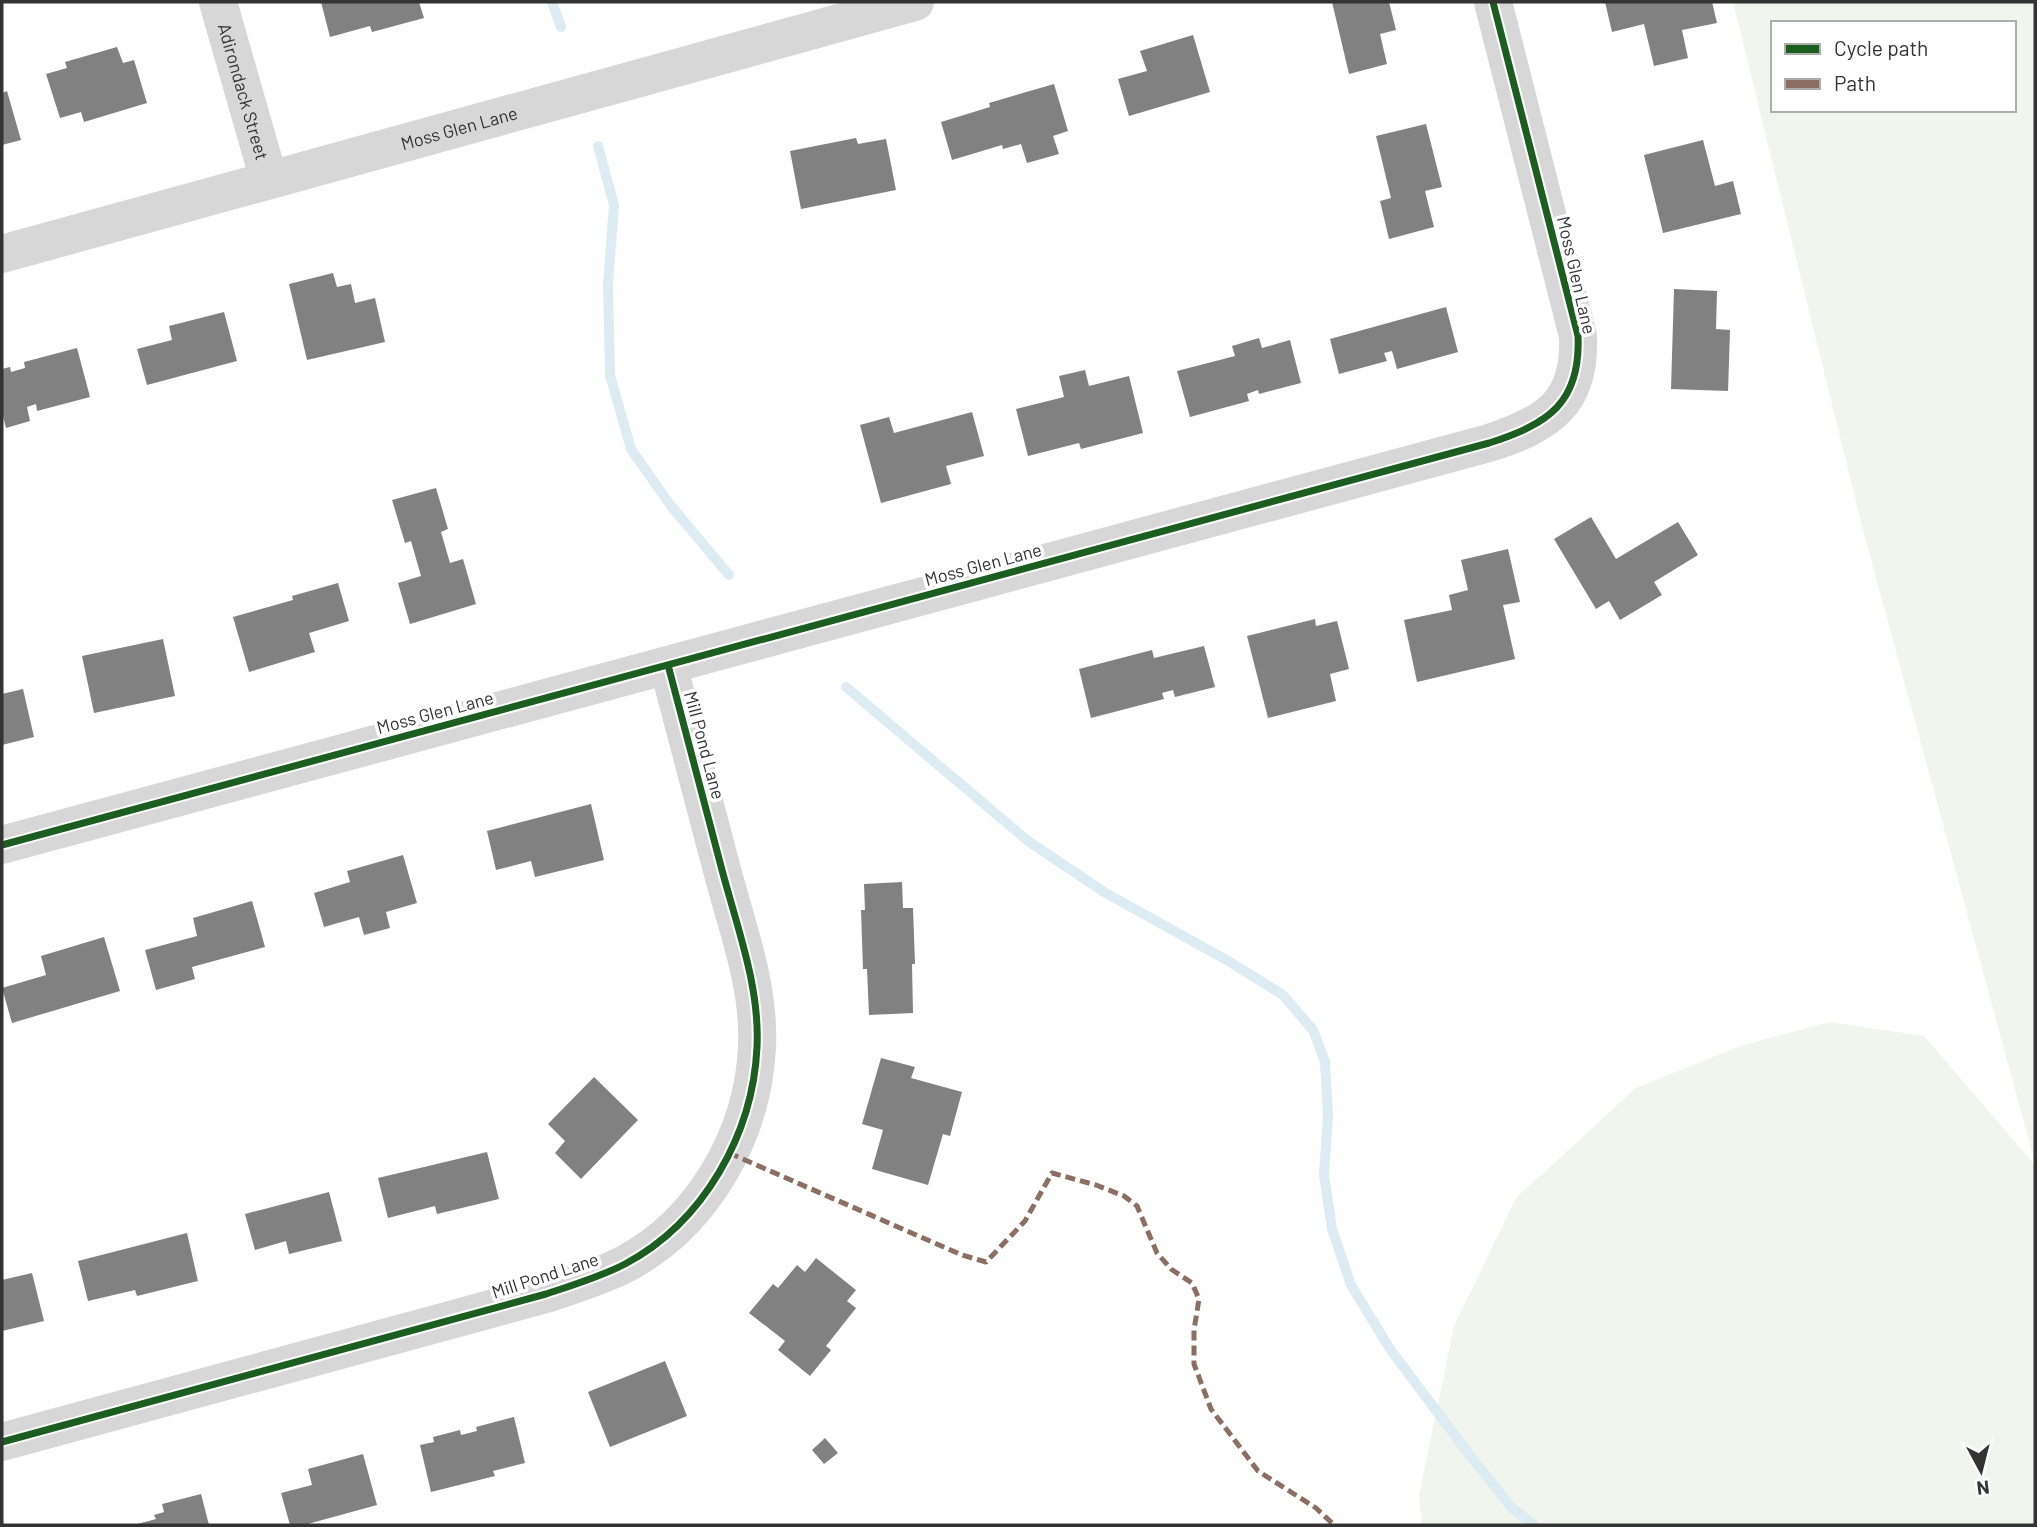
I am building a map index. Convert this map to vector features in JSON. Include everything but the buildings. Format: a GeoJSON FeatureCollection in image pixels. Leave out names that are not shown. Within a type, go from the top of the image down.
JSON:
{"type":"FeatureCollection","features":[{"type":"Feature","properties":{"kind":"street","name":"Adirondack Street"},"geometry":{"type":"LineString","coordinates":[[218,2],[269,180]]}},
{"type":"Feature","properties":{"kind":"street","name":"Moss Glen Lane"},"geometry":{"type":"LineString","coordinates":[[2,254],[915,2]]}},
{"type":"Feature","properties":{"kind":"street","name":"Moss Glen Lane"},"geometry":{"type":"LineString","coordinates":[[2,845],[1489,443],[1517,434],[1545,419],[1562,402],[1573,384],[1579,361],[1578,336],[1493,2]]}},
{"type":"Feature","properties":{"kind":"street","name":"Mill Pond Lane"},"geometry":{"type":"LineString","coordinates":[[2,1442],[546,1294],[594,1278],[626,1263],[658,1243],[686,1218],[708,1192],[741,1126],[751,1093],[757,1046],[751,979],[668,665]]}},
{"type":"Feature","properties":{"kind":"shaded area"},"geometry":{"type":"Polygon","coordinates":[[[1733,2],[2035,2],[2035,1163],[1862,526],[1733,2]]]}},
{"type":"Feature","properties":{"kind":"shaded area"},"geometry":{"type":"Polygon","coordinates":[[[1830,1022],[1924,1036],[2035,1165],[2035,1525],[1422,1525],[1419,1495],[1454,1326],[1516,1198],[1636,1088],[1743,1045],[1830,1022]]]}},
{"type":"Feature","properties":{"kind":"waterway"},"geometry":{"type":"LineString","coordinates":[[552,2],[561,27]]}},
{"type":"Feature","properties":{"kind":"waterway"},"geometry":{"type":"LineString","coordinates":[[598,146],[614,205],[608,284],[610,375],[631,449],[671,506],[729,575]]}},
{"type":"Feature","properties":{"kind":"waterway"},"geometry":{"type":"LineString","coordinates":[[846,687],[1028,841],[1104,892],[1230,962],[1283,995],[1313,1030],[1325,1062],[1328,1116],[1324,1175],[1332,1229],[1351,1285],[1390,1349],[1468,1453],[1512,1508],[1534,1525]]}},
{"type":"Feature","properties":{"kind":"marked path"},"geometry":{"type":"LineString","coordinates":[[729,1153],[962,1255],[986,1262],[1025,1221],[1052,1173],[1124,1196],[1137,1206],[1157,1253],[1171,1269],[1192,1283],[1199,1299],[1194,1330],[1194,1364],[1211,1409],[1258,1471],[1316,1508],[1334,1525]]}},
{"type":"Feature","properties":{"kind":"cycle path"},"geometry":{"type":"LineString","coordinates":[[2,845],[1489,443],[1528,428],[1557,408],[1567,394],[1574,378],[1578,336],[1493,2]]}},
{"type":"Feature","properties":{"kind":"cycle path"},"geometry":{"type":"LineString","coordinates":[[2,1442],[576,1284],[616,1269],[653,1246],[678,1225],[700,1200],[719,1172],[746,1112],[753,1080],[757,1025],[746,957],[668,665]]}}]}
